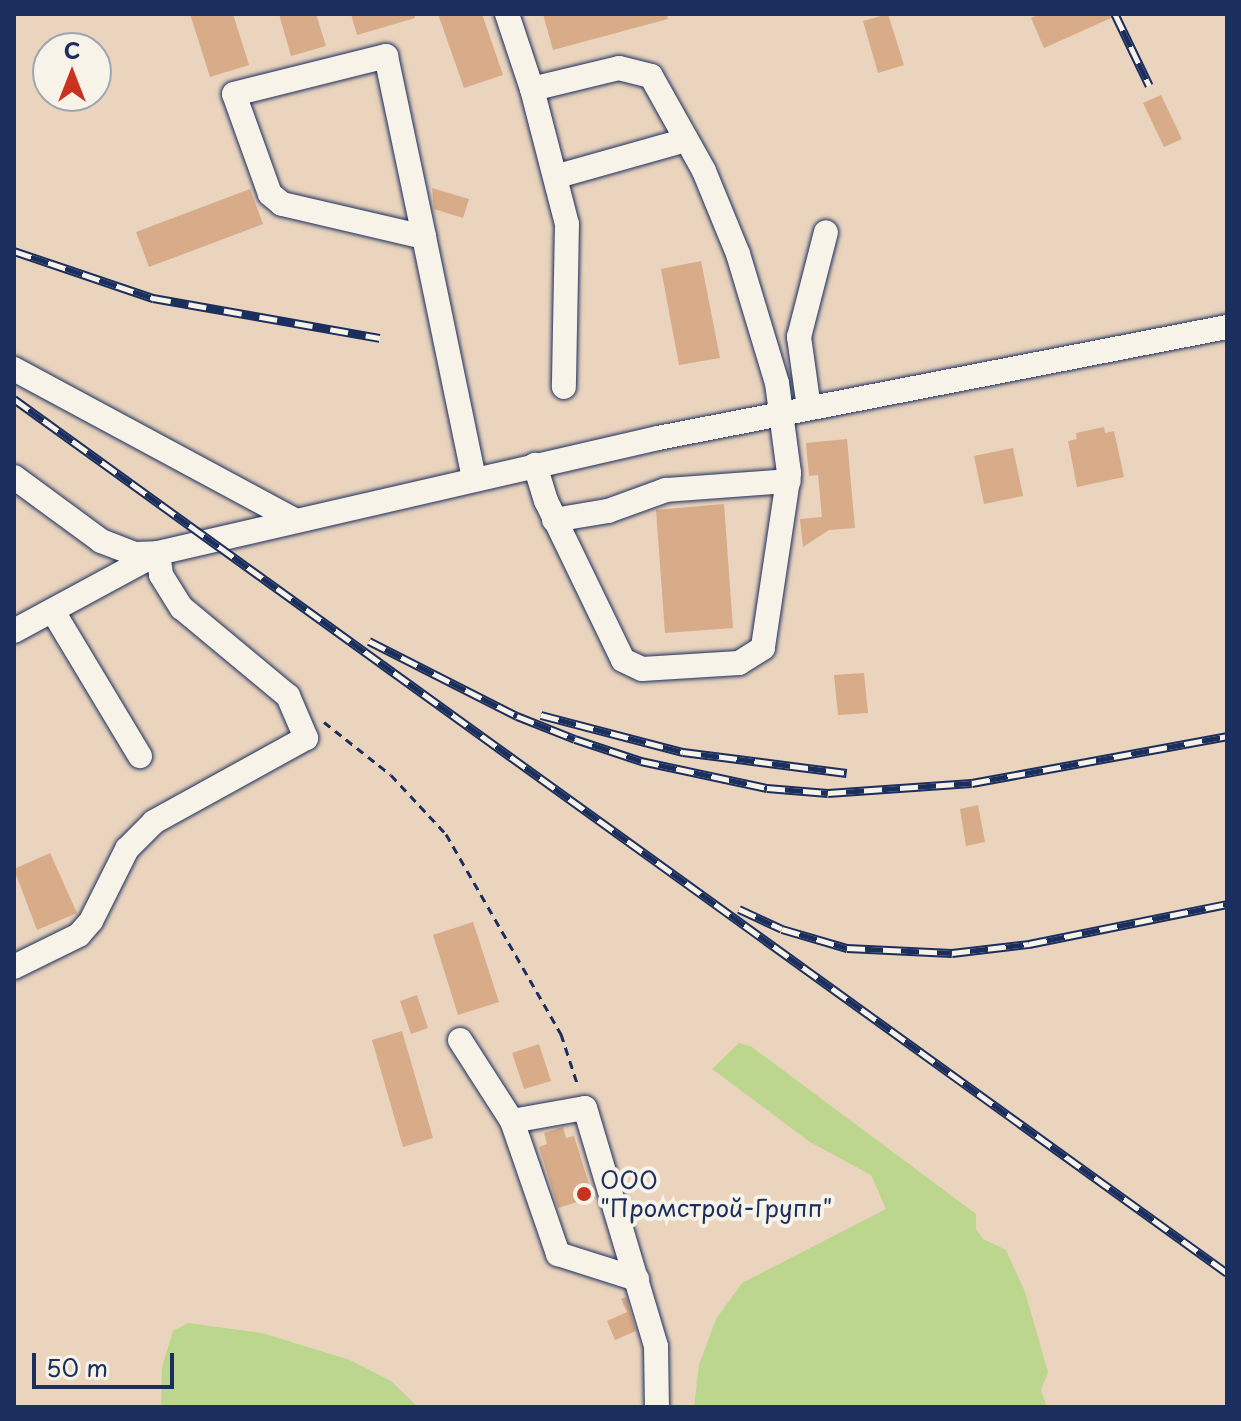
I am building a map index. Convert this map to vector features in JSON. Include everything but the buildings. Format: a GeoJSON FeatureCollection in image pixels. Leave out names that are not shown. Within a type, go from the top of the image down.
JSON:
{"type":"FeatureCollection","features":[{"type":"Feature","properties":{"kind":"street"},"geometry":{"type":"LineString","coordinates":[[507,14],[558,176],[567,224],[564,387]]}},
{"type":"Feature","properties":{"kind":"street"},"geometry":{"type":"LineString","coordinates":[[424,237],[282,204],[270,194],[234,94],[386,56],[424,237],[474,479]]}},
{"type":"Feature","properties":{"kind":"street"},"geometry":{"type":"LineString","coordinates":[[532,89],[636,69],[651,76],[686,140],[738,254],[783,413],[789,481],[768,640],[757,654],[739,663],[632,667],[623,660],[554,520],[535,465]]}},
{"type":"Feature","properties":{"kind":"street"},"geometry":{"type":"LineString","coordinates":[[558,176],[686,140]]}},
{"type":"Feature","properties":{"kind":"street"},"geometry":{"type":"LineString","coordinates":[[809,408],[799,337],[826,232]]}},
{"type":"Feature","properties":{"kind":"street"},"geometry":{"type":"LineString","coordinates":[[14,477],[101,541],[135,554],[158,553],[535,465],[783,413],[1227,327]]}},
{"type":"Feature","properties":{"kind":"street"},"geometry":{"type":"LineString","coordinates":[[14,369],[294,520]]}},
{"type":"Feature","properties":{"kind":"street"},"geometry":{"type":"LineString","coordinates":[[554,520],[608,511],[666,490],[789,481]]}},
{"type":"Feature","properties":{"kind":"street"},"geometry":{"type":"LineString","coordinates":[[14,507],[37,496]]}},
{"type":"Feature","properties":{"kind":"street"},"geometry":{"type":"LineString","coordinates":[[14,631],[54,613],[158,553]]}},
{"type":"Feature","properties":{"kind":"street"},"geometry":{"type":"LineString","coordinates":[[14,967],[79,935],[91,921],[127,849],[154,822],[306,738],[288,696],[182,608],[161,575],[158,553]]}},
{"type":"Feature","properties":{"kind":"street"},"geometry":{"type":"LineString","coordinates":[[54,613],[140,756]]}},
{"type":"Feature","properties":{"kind":"street"},"geometry":{"type":"LineString","coordinates":[[460,1040],[512,1121],[558,1254],[637,1279]]}},
{"type":"Feature","properties":{"kind":"street"},"geometry":{"type":"LineString","coordinates":[[512,1121],[585,1108],[656,1346],[657,1407]]}},
{"type":"Feature","properties":{"kind":"path"},"geometry":{"type":"LineString","coordinates":[[322,721],[402,785],[460,855],[497,930],[561,1034],[585,1108]]}},
{"type":"Feature","properties":{"kind":"shaded area"},"geometry":{"type":"Polygon","coordinates":[[[14,14],[1227,14],[1227,1407],[14,1407],[14,14]]]}},
{"type":"Feature","properties":{"kind":"green space"},"geometry":{"type":"Polygon","coordinates":[[[739,1043],[752,1047],[976,1214],[976,1229],[983,1239],[1006,1250],[1025,1292],[1048,1372],[1041,1390],[1047,1407],[694,1407],[699,1365],[716,1319],[742,1283],[886,1209],[871,1175],[810,1142],[712,1069],[739,1043]]]}},
{"type":"Feature","properties":{"kind":"green space"},"geometry":{"type":"Polygon","coordinates":[[[188,1323],[262,1333],[350,1360],[391,1381],[418,1407],[161,1407],[162,1367],[173,1331],[188,1323]]]}},
{"type":"Feature","properties":{"kind":"railway"},"geometry":{"type":"LineString","coordinates":[[1115,14],[1149,85]]}},
{"type":"Feature","properties":{"kind":"railway"},"geometry":{"type":"LineString","coordinates":[[14,251],[153,298],[379,338]]}},
{"type":"Feature","properties":{"kind":"railway"},"geometry":{"type":"LineString","coordinates":[[14,399],[1227,1273]]}},
{"type":"Feature","properties":{"kind":"railway"},"geometry":{"type":"LineString","coordinates":[[369,641],[517,716],[575,739],[641,761],[767,788],[828,793],[972,783],[1227,736]]}},
{"type":"Feature","properties":{"kind":"railway"},"geometry":{"type":"LineString","coordinates":[[541,715],[683,752],[847,773]]}},
{"type":"Feature","properties":{"kind":"railway"},"geometry":{"type":"LineString","coordinates":[[739,909],[782,929],[847,948],[952,953],[1029,944],[1227,904]]}},
{"type":"Feature","properties":{"kind":"place","name":"ООО \"Промстрой-Групп\""},"geometry":{"type":"Point","coordinates":[584,1194]}}]}
